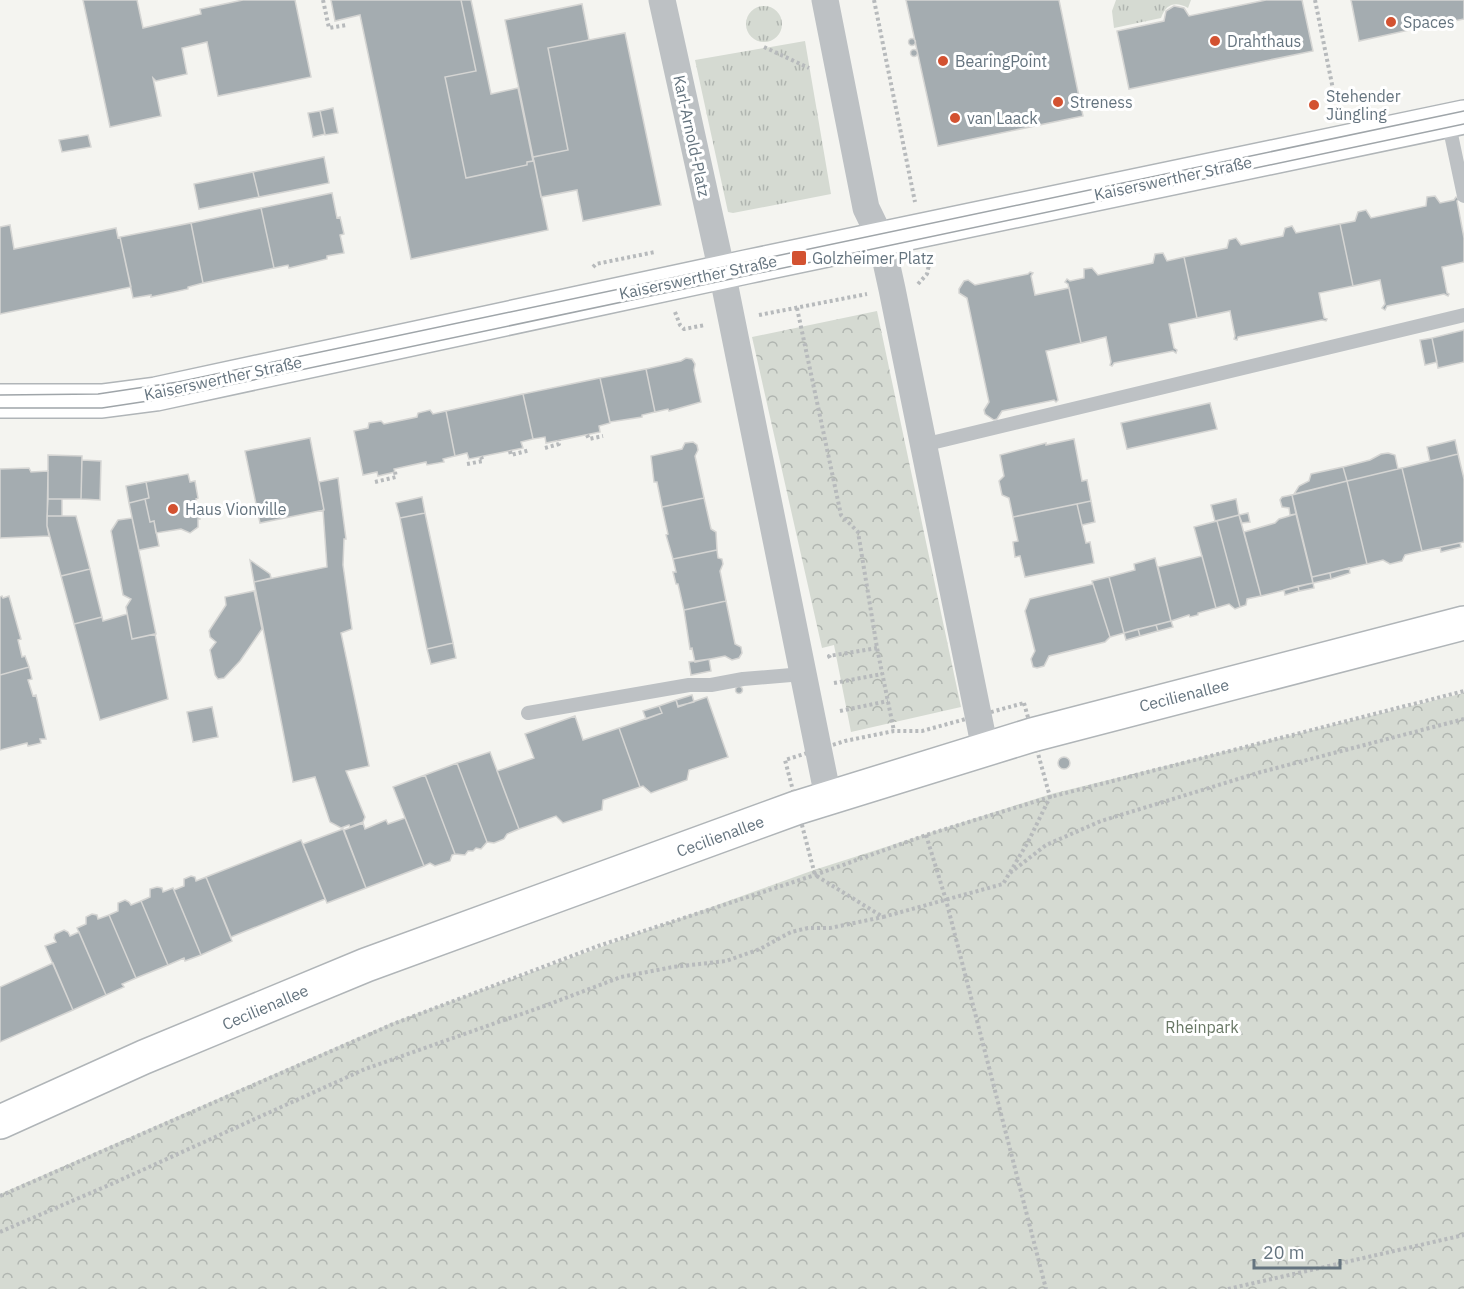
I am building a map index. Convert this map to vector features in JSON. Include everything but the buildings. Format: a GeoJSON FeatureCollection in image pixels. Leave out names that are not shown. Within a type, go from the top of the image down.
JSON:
{"type":"FeatureCollection","features":[{"type":"Feature","properties":{"kind":"street","name":"Karl-Arnold-Platz"},"geometry":{"type":"LineString","coordinates":[[662,0],[722,272]]}},
{"type":"Feature","properties":{"kind":"street"},"geometry":{"type":"LineString","coordinates":[[825,0],[866,208],[880,239],[892,289],[985,749]]}},
{"type":"Feature","properties":{"kind":"street","name":"Kaiserswerther Straße"},"geometry":{"type":"LineString","coordinates":[[0,401],[102,401],[156,394],[722,272],[1456,119]]}},
{"type":"Feature","properties":{"kind":"street"},"geometry":{"type":"LineString","coordinates":[[722,272],[828,797]]}},
{"type":"Feature","properties":{"kind":"street","name":"Cecilienallee"},"geometry":{"type":"LineString","coordinates":[[0,1122],[144,1057],[366,964],[828,797],[1043,732],[1464,623]]}},
{"type":"Feature","properties":{"kind":"lane"},"geometry":{"type":"LineString","coordinates":[[1456,119],[1464,196]]}},
{"type":"Feature","properties":{"kind":"lane"},"geometry":{"type":"LineString","coordinates":[[923,445],[1464,315]]}},
{"type":"Feature","properties":{"kind":"lane"},"geometry":{"type":"LineString","coordinates":[[528,713],[689,684],[711,685],[742,679],[803,674]]}},
{"type":"Feature","properties":{"kind":"path"},"geometry":{"type":"LineString","coordinates":[[323,0],[329,28],[347,25]]}},
{"type":"Feature","properties":{"kind":"path"},"geometry":{"type":"LineString","coordinates":[[874,0],[922,230]]}},
{"type":"Feature","properties":{"kind":"path"},"geometry":{"type":"LineString","coordinates":[[1315,0],[1345,142]]}},
{"type":"Feature","properties":{"kind":"path"},"geometry":{"type":"LineString","coordinates":[[764,47],[809,68],[838,61]]}},
{"type":"Feature","properties":{"kind":"path"},"geometry":{"type":"LineString","coordinates":[[671,283],[676,316],[684,329],[919,284],[927,274],[929,260],[940,258]]}},
{"type":"Feature","properties":{"kind":"path"},"geometry":{"type":"LineString","coordinates":[[797,308],[841,515],[858,532],[877,648],[894,731]]}},
{"type":"Feature","properties":{"kind":"path"},"geometry":{"type":"LineString","coordinates":[[587,435],[589,440],[603,436]]}},
{"type":"Feature","properties":{"kind":"path"},"geometry":{"type":"LineString","coordinates":[[545,448],[560,444],[558,441]]}},
{"type":"Feature","properties":{"kind":"path"},"geometry":{"type":"LineString","coordinates":[[510,451],[511,454],[530,450]]}},
{"type":"Feature","properties":{"kind":"path"},"geometry":{"type":"LineString","coordinates":[[467,464],[483,461],[482,457]]}},
{"type":"Feature","properties":{"kind":"path"},"geometry":{"type":"LineString","coordinates":[[375,482],[396,477],[395,472]]}},
{"type":"Feature","properties":{"kind":"path"},"geometry":{"type":"LineString","coordinates":[[831,665],[829,656],[877,648]]}},
{"type":"Feature","properties":{"kind":"path"},"geometry":{"type":"LineString","coordinates":[[833,674],[836,693]]}},
{"type":"Feature","properties":{"kind":"path"},"geometry":{"type":"LineString","coordinates":[[834,683],[882,675]]}},
{"type":"Feature","properties":{"kind":"path"},"geometry":{"type":"LineString","coordinates":[[0,1196],[393,1024],[598,946],[815,875],[926,835],[1050,797],[1464,691]]}},
{"type":"Feature","properties":{"kind":"path"},"geometry":{"type":"LineString","coordinates":[[840,711],[888,701]]}},
{"type":"Feature","properties":{"kind":"path"},"geometry":{"type":"LineString","coordinates":[[838,702],[842,721]]}},
{"type":"Feature","properties":{"kind":"path"},"geometry":{"type":"LineString","coordinates":[[1008,876],[1046,845],[1101,821],[1261,772],[1464,719]]}},
{"type":"Feature","properties":{"kind":"path"},"geometry":{"type":"LineString","coordinates":[[843,731],[845,741]]}},
{"type":"Feature","properties":{"kind":"path"},"geometry":{"type":"LineString","coordinates":[[819,749],[894,731],[922,731]]}},
{"type":"Feature","properties":{"kind":"path"},"geometry":{"type":"LineString","coordinates":[[0,1233],[365,1069],[547,1005],[621,976],[726,961],[760,949],[791,932],[808,928],[830,928],[883,917],[1003,884],[1028,842],[1050,797]]}},
{"type":"Feature","properties":{"kind":"path"},"geometry":{"type":"LineString","coordinates":[[926,835],[946,900],[1046,1289]]}},
{"type":"Feature","properties":{"kind":"path"},"geometry":{"type":"LineString","coordinates":[[815,875],[883,917]]}},
{"type":"Feature","properties":{"kind":"path"},"geometry":{"type":"LineString","coordinates":[[1228,1289],[1464,1235]]}},
{"type":"Feature","properties":{"kind":"green space"},"geometry":{"type":"Polygon","coordinates":[[[1116,0],[1191,0],[1188,8],[1175,4],[1168,7],[1161,18],[1114,28],[1112,11],[1116,0]]]}},
{"type":"Feature","properties":{"kind":"green space"},"geometry":{"type":"Polygon","coordinates":[[[764,6],[776,12],[782,24],[776,36],[764,42],[752,36],[746,24],[752,12],[764,6]]]}},
{"type":"Feature","properties":{"kind":"green space"},"geometry":{"type":"Polygon","coordinates":[[[805,41],[831,194],[733,213],[728,212],[695,60],[805,41]]]}},
{"type":"Feature","properties":{"kind":"green space"},"geometry":{"type":"Polygon","coordinates":[[[877,311],[961,707],[851,732],[834,645],[822,648],[752,337],[877,311]]]}},
{"type":"Feature","properties":{"kind":"green space","name":"Rheinpark"},"geometry":{"type":"Polygon","coordinates":[[[1464,693],[1464,1289],[0,1289],[0,1194],[394,1022],[814,870],[1051,794],[1464,693]]]}},
{"type":"Feature","properties":{"kind":"tram line"},"geometry":{"type":"LineString","coordinates":[[0,395],[98,394],[178,382],[1464,111]]}},
{"type":"Feature","properties":{"kind":"tram line"},"geometry":{"type":"LineString","coordinates":[[0,408],[102,408],[168,398],[1464,124]]}},
{"type":"Feature","properties":{"kind":"place","name":"Spaces"},"geometry":{"type":"Point","coordinates":[1391,22]}},
{"type":"Feature","properties":{"kind":"place","name":"Drahthaus"},"geometry":{"type":"Point","coordinates":[1215,41]}},
{"type":"Feature","properties":{"kind":"place","name":"BearingPoint"},"geometry":{"type":"Point","coordinates":[943,61]}},
{"type":"Feature","properties":{"kind":"place","name":"Streness"},"geometry":{"type":"Point","coordinates":[1058,102]}},
{"type":"Feature","properties":{"kind":"place","name":"Stehender Jüngling"},"geometry":{"type":"Point","coordinates":[1314,105]}},
{"type":"Feature","properties":{"kind":"place","name":"van Laack"},"geometry":{"type":"Point","coordinates":[955,118]}},
{"type":"Feature","properties":{"kind":"place","name":"Golzheimer Platz"},"geometry":{"type":"Point","coordinates":[799,258]}},
{"type":"Feature","properties":{"kind":"place","name":"Haus Vionville"},"geometry":{"type":"Point","coordinates":[173,509]}}]}
